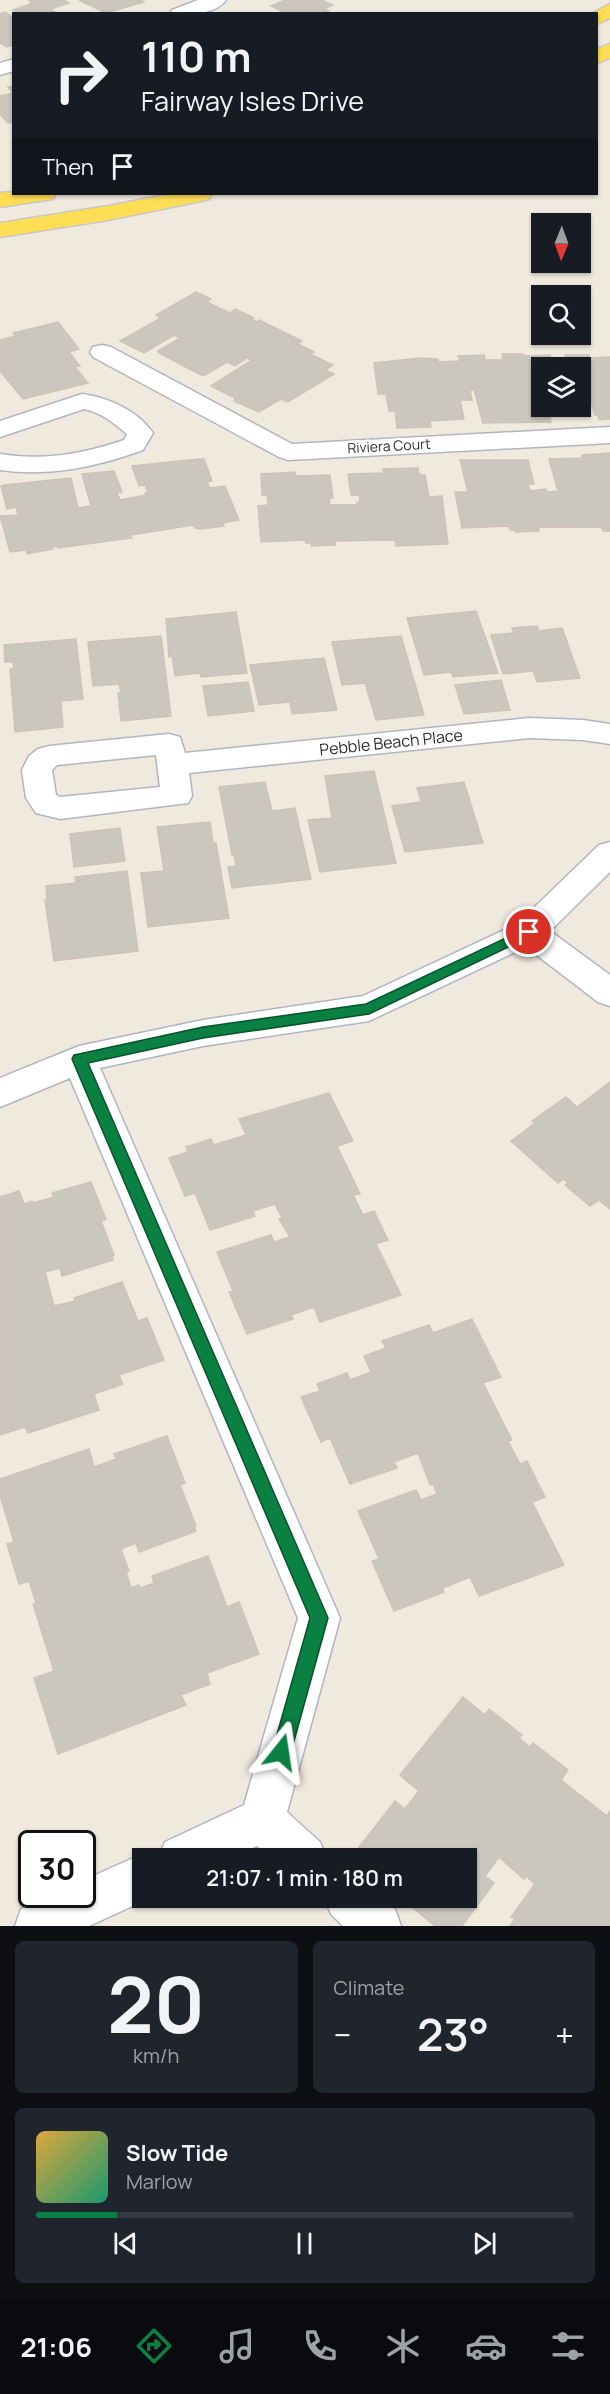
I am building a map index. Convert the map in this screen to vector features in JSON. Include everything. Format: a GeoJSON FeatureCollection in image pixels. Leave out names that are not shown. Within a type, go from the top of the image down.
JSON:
{"type":"FeatureCollection","features":[{"type":"Feature","properties":{"kind":"main road"},"geometry":{"type":"LineString","coordinates":[[0,200],[38,195]]}},
{"type":"Feature","properties":{"kind":"main road"},"geometry":{"type":"LineString","coordinates":[[0,230],[108,213],[196,195]]}},
{"type":"Feature","properties":{"kind":"street"},"geometry":{"type":"LineString","coordinates":[[184,12],[216,0]]}},
{"type":"Feature","properties":{"kind":"street","name":"Riviera Court"},"geometry":{"type":"LineString","coordinates":[[102,352],[157,409]]}},
{"type":"Feature","properties":{"kind":"street","name":"Riviera Court"},"geometry":{"type":"LineString","coordinates":[[0,429],[82,401],[157,409],[288,452],[610,435]]}},
{"type":"Feature","properties":{"kind":"street"},"geometry":{"type":"LineString","coordinates":[[0,462],[21,466],[48,466],[116,452],[134,445],[157,409]]}},
{"type":"Feature","properties":{"kind":"street","name":"Pebble Beach Place"},"geometry":{"type":"LineString","coordinates":[[172,765],[529,728],[583,730],[610,734]]}},
{"type":"Feature","properties":{"kind":"street"},"geometry":{"type":"LineString","coordinates":[[0,1093],[79,1059],[203,1033],[369,1008],[529,932],[610,853]]}},
{"type":"Feature","properties":{"kind":"street"},"geometry":{"type":"LineString","coordinates":[[529,932],[610,993]]}},
{"type":"Feature","properties":{"kind":"street"},"geometry":{"type":"LineString","coordinates":[[79,1059],[319,1618],[262,1820],[202,1848]]}},
{"type":"Feature","properties":{"kind":"street"},"geometry":{"type":"LineString","coordinates":[[262,1820],[293,1848]]}},
{"type":"Feature","properties":{"kind":"street"},"geometry":{"type":"LineString","coordinates":[[38,1926],[132,1882]]}},
{"type":"Feature","properties":{"kind":"street"},"geometry":{"type":"LineString","coordinates":[[358,1908],[378,1926]]}},
{"type":"Feature","properties":{"kind":"building"},"geometry":{"type":"Polygon","coordinates":[[[64,0],[69,3],[51,9],[55,12],[16,12],[13,10],[33,3],[29,1],[64,0]]]}},
{"type":"Feature","properties":{"kind":"building"},"geometry":{"type":"Polygon","coordinates":[[[79,0],[140,0],[144,2],[109,12],[104,12],[79,0]]]}},
{"type":"Feature","properties":{"kind":"building"},"geometry":{"type":"Polygon","coordinates":[[[285,0],[321,0],[333,5],[324,9],[329,11],[327,12],[284,12],[271,6],[285,0]]]}},
{"type":"Feature","properties":{"kind":"building"},"geometry":{"type":"Polygon","coordinates":[[[5,12],[12,17],[12,46],[7,47],[0,43],[0,14],[5,12]]]}},
{"type":"Feature","properties":{"kind":"building"},"geometry":{"type":"Polygon","coordinates":[[[12,93],[12,122],[8,123],[0,114],[0,96],[12,93]]]}},
{"type":"Feature","properties":{"kind":"building"},"geometry":{"type":"Polygon","coordinates":[[[196,292],[211,299],[207,302],[230,313],[235,309],[254,318],[251,319],[257,322],[259,320],[302,341],[298,344],[314,352],[310,354],[333,365],[325,370],[334,374],[288,402],[281,399],[259,412],[234,401],[235,398],[211,386],[252,360],[247,358],[235,366],[227,362],[201,375],[159,353],[158,351],[180,338],[174,335],[144,353],[120,341],[161,318],[156,315],[196,292]]]}},
{"type":"Feature","properties":{"kind":"building"},"geometry":{"type":"Polygon","coordinates":[[[58,322],[79,349],[69,352],[80,366],[75,367],[88,383],[23,399],[0,371],[0,340],[15,336],[13,333],[58,322]]]}},
{"type":"Feature","properties":{"kind":"building"},"geometry":{"type":"Polygon","coordinates":[[[502,354],[550,355],[551,357],[531,357],[531,417],[550,417],[551,422],[483,423],[474,390],[470,390],[472,400],[460,400],[464,419],[430,421],[431,427],[397,428],[395,411],[389,411],[386,394],[378,394],[374,363],[420,358],[438,359],[438,362],[460,361],[458,356],[484,355],[485,360],[503,360],[502,354]]]}},
{"type":"Feature","properties":{"kind":"building"},"geometry":{"type":"Polygon","coordinates":[[[565,355],[589,355],[589,357],[566,357],[565,355]]]}},
{"type":"Feature","properties":{"kind":"building"},"geometry":{"type":"Polygon","coordinates":[[[610,357],[610,419],[599,420],[597,414],[595,415],[591,403],[591,358],[610,357]]]}},
{"type":"Feature","properties":{"kind":"building"},"geometry":{"type":"Polygon","coordinates":[[[610,453],[610,531],[603,531],[601,527],[538,527],[539,531],[515,532],[515,530],[510,530],[509,526],[462,528],[455,492],[468,492],[460,460],[528,460],[534,484],[528,484],[530,491],[546,489],[547,492],[558,491],[549,459],[582,458],[582,455],[610,453]]]}},
{"type":"Feature","properties":{"kind":"building"},"geometry":{"type":"Polygon","coordinates":[[[204,459],[212,481],[207,482],[210,488],[225,486],[239,520],[223,523],[224,526],[201,529],[193,525],[131,535],[132,538],[58,548],[57,546],[52,547],[53,549],[27,554],[26,550],[10,552],[0,516],[18,515],[16,507],[7,509],[1,486],[71,478],[78,508],[91,506],[82,474],[114,471],[122,492],[117,493],[120,500],[146,495],[145,493],[148,492],[145,485],[139,486],[132,466],[204,459]]]}},
{"type":"Feature","properties":{"kind":"building"},"geometry":{"type":"Polygon","coordinates":[[[418,468],[419,475],[425,475],[429,497],[442,496],[448,544],[396,546],[395,540],[335,541],[335,545],[311,546],[312,543],[306,543],[305,540],[261,542],[258,506],[268,505],[267,495],[262,495],[261,474],[295,472],[296,476],[330,475],[333,498],[329,498],[330,505],[357,505],[357,502],[360,502],[359,495],[351,495],[348,474],[384,473],[383,469],[418,468]]]}},
{"type":"Feature","properties":{"kind":"building"},"geometry":{"type":"Polygon","coordinates":[[[476,611],[498,673],[453,677],[451,672],[424,675],[407,618],[476,611]]]}},
{"type":"Feature","properties":{"kind":"building"},"geometry":{"type":"Polygon","coordinates":[[[236,612],[247,673],[201,677],[200,673],[175,676],[172,656],[169,657],[166,619],[236,612]]]}},
{"type":"Feature","properties":{"kind":"building"},"geometry":{"type":"Polygon","coordinates":[[[537,626],[539,631],[562,628],[580,678],[537,682],[533,671],[503,674],[491,635],[514,633],[512,628],[537,626]]]}},
{"type":"Feature","properties":{"kind":"building"},"geometry":{"type":"Polygon","coordinates":[[[161,636],[171,716],[121,721],[119,684],[93,686],[88,642],[161,636]]]}},
{"type":"Feature","properties":{"kind":"building"},"geometry":{"type":"Polygon","coordinates":[[[401,636],[424,715],[376,720],[365,683],[342,685],[332,642],[401,636]]]}},
{"type":"Feature","properties":{"kind":"building"},"geometry":{"type":"Polygon","coordinates":[[[76,639],[83,699],[61,701],[63,727],[15,732],[10,669],[14,669],[13,662],[5,662],[4,645],[76,639]]]}},
{"type":"Feature","properties":{"kind":"building"},"geometry":{"type":"Polygon","coordinates":[[[324,658],[337,710],[292,714],[290,702],[259,705],[250,665],[324,658]]]}},
{"type":"Feature","properties":{"kind":"building"},"geometry":{"type":"Polygon","coordinates":[[[501,680],[510,710],[464,714],[455,685],[501,680]]]}},
{"type":"Feature","properties":{"kind":"building"},"geometry":{"type":"Polygon","coordinates":[[[248,682],[254,711],[208,716],[203,686],[248,682]]]}},
{"type":"Feature","properties":{"kind":"building"},"geometry":{"type":"Polygon","coordinates":[[[374,771],[396,863],[320,872],[308,820],[332,818],[325,776],[374,771]]]}},
{"type":"Feature","properties":{"kind":"building"},"geometry":{"type":"Polygon","coordinates":[[[265,782],[272,811],[295,808],[311,879],[232,888],[228,867],[236,866],[219,787],[265,782]]]}},
{"type":"Feature","properties":{"kind":"building"},"geometry":{"type":"Polygon","coordinates":[[[464,782],[483,843],[405,852],[392,806],[421,802],[417,788],[464,782]]]}},
{"type":"Feature","properties":{"kind":"building"},"geometry":{"type":"Polygon","coordinates":[[[210,822],[213,843],[216,843],[229,918],[148,927],[141,873],[164,871],[157,827],[210,822]]]}},
{"type":"Feature","properties":{"kind":"building"},"geometry":{"type":"Polygon","coordinates":[[[120,828],[125,861],[74,867],[70,834],[120,828]]]}},
{"type":"Feature","properties":{"kind":"building"},"geometry":{"type":"Polygon","coordinates":[[[127,871],[138,951],[54,961],[45,900],[47,900],[46,886],[76,883],[75,877],[127,871]]]}},
{"type":"Feature","properties":{"kind":"building"},"geometry":{"type":"Polygon","coordinates":[[[610,1082],[610,1209],[599,1200],[590,1206],[565,1185],[568,1183],[563,1179],[558,1183],[511,1141],[535,1123],[532,1121],[566,1097],[577,1107],[610,1082]]]}},
{"type":"Feature","properties":{"kind":"building"},"geometry":{"type":"Polygon","coordinates":[[[329,1093],[353,1141],[337,1146],[360,1194],[353,1195],[363,1215],[374,1211],[388,1240],[376,1244],[401,1295],[320,1322],[314,1307],[291,1315],[293,1319],[247,1334],[229,1292],[233,1291],[217,1252],[271,1235],[274,1242],[290,1237],[279,1219],[282,1218],[275,1204],[253,1211],[255,1216],[210,1230],[195,1193],[185,1196],[169,1158],[188,1152],[186,1147],[211,1139],[214,1145],[246,1135],[239,1119],[329,1093]]]}},
{"type":"Feature","properties":{"kind":"building"},"geometry":{"type":"Polygon","coordinates":[[[91,1182],[106,1219],[101,1221],[114,1255],[113,1260],[62,1276],[60,1268],[45,1272],[54,1306],[75,1301],[74,1298],[122,1282],[138,1321],[147,1318],[164,1360],[119,1375],[123,1384],[94,1394],[99,1410],[28,1433],[25,1427],[0,1435],[0,1197],[19,1191],[24,1204],[32,1201],[33,1203],[54,1197],[52,1193],[91,1182]]]}},
{"type":"Feature","properties":{"kind":"building"},"geometry":{"type":"Polygon","coordinates":[[[472,1319],[501,1377],[483,1383],[512,1440],[508,1441],[520,1464],[527,1461],[545,1497],[532,1502],[564,1565],[479,1596],[470,1577],[443,1588],[444,1592],[394,1611],[372,1561],[379,1559],[358,1511],[416,1490],[421,1500],[437,1494],[433,1484],[430,1485],[418,1453],[394,1462],[397,1468],[350,1484],[330,1438],[321,1442],[301,1397],[320,1391],[317,1384],[347,1373],[350,1380],[371,1372],[364,1356],[386,1348],[382,1341],[429,1325],[433,1333],[472,1319]]]}},
{"type":"Feature","properties":{"kind":"building"},"geometry":{"type":"Polygon","coordinates":[[[167,1436],[185,1483],[180,1485],[196,1531],[139,1552],[136,1543],[121,1549],[129,1571],[126,1572],[131,1588],[139,1585],[140,1588],[154,1583],[152,1576],[208,1556],[227,1607],[239,1602],[259,1654],[207,1673],[210,1684],[181,1695],[186,1705],[58,1754],[34,1678],[54,1671],[33,1604],[36,1603],[29,1581],[19,1584],[7,1544],[14,1542],[0,1495],[0,1479],[89,1449],[94,1467],[116,1459],[114,1454],[167,1436]]]}},
{"type":"Feature","properties":{"kind":"building"},"geometry":{"type":"Polygon","coordinates":[[[463,1697],[485,1715],[489,1709],[522,1735],[519,1738],[530,1747],[533,1743],[568,1770],[561,1780],[607,1816],[610,1811],[610,1926],[510,1926],[515,1919],[511,1917],[535,1884],[526,1876],[524,1879],[499,1857],[485,1876],[494,1883],[477,1906],[477,1848],[358,1848],[395,1801],[405,1809],[419,1791],[400,1775],[463,1697]]]}},
{"type":"Feature","properties":{"kind":"building"},"geometry":{"type":"Polygon","coordinates":[[[413,1908],[475,1908],[462,1926],[435,1926],[413,1908]]]}},
{"type":"Feature","properties":{"kind":"route"},"geometry":{"type":"LineString","coordinates":[[281,1752],[319,1618],[79,1059],[203,1033],[369,1008],[529,932]]}}]}
